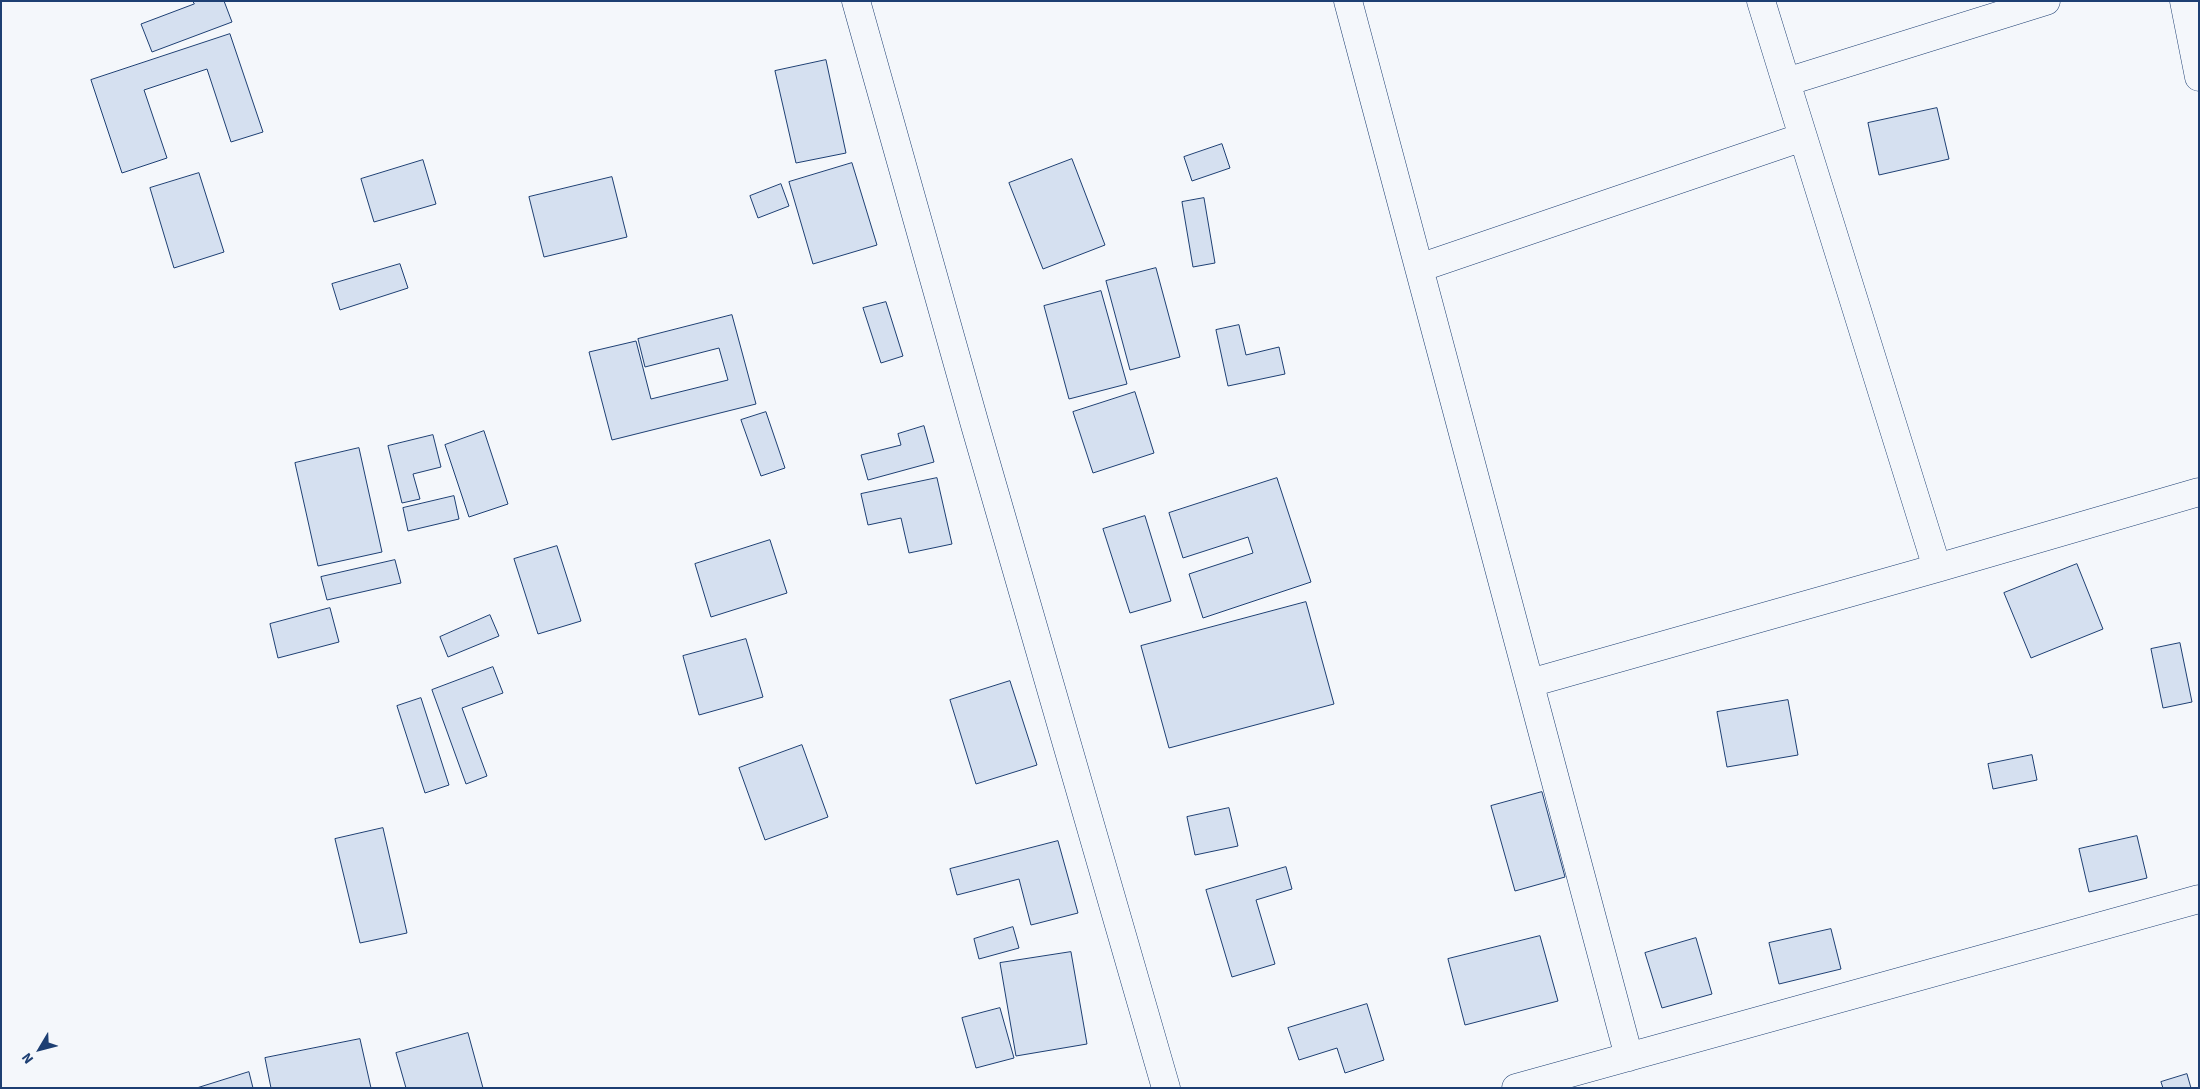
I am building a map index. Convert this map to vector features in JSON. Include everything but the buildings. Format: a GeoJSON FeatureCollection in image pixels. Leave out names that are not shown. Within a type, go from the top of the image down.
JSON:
{"type":"FeatureCollection","features":[{"type":"Feature","properties":{"kind":"street"},"geometry":{"type":"LineString","coordinates":[[856,1],[980,444],[1166,1088]]}},
{"type":"Feature","properties":{"kind":"street"},"geometry":{"type":"LineString","coordinates":[[1348,1],[1629,1057]]}},
{"type":"Feature","properties":{"kind":"street"},"geometry":{"type":"LineString","coordinates":[[1761,1],[1937,568]]}},
{"type":"Feature","properties":{"kind":"street"},"geometry":{"type":"LineString","coordinates":[[1786,82],[2046,1]]}},
{"type":"Feature","properties":{"kind":"street"},"geometry":{"type":"LineString","coordinates":[[2184,1],[2199,77]]}},
{"type":"Feature","properties":{"kind":"street"},"geometry":{"type":"LineString","coordinates":[[1418,268],[1803,137]]}},
{"type":"Feature","properties":{"kind":"street"},"geometry":{"type":"LineString","coordinates":[[1530,683],[2199,492]]}},
{"type":"Feature","properties":{"kind":"street"},"geometry":{"type":"LineString","coordinates":[[1516,1088],[2199,899]]}}]}
